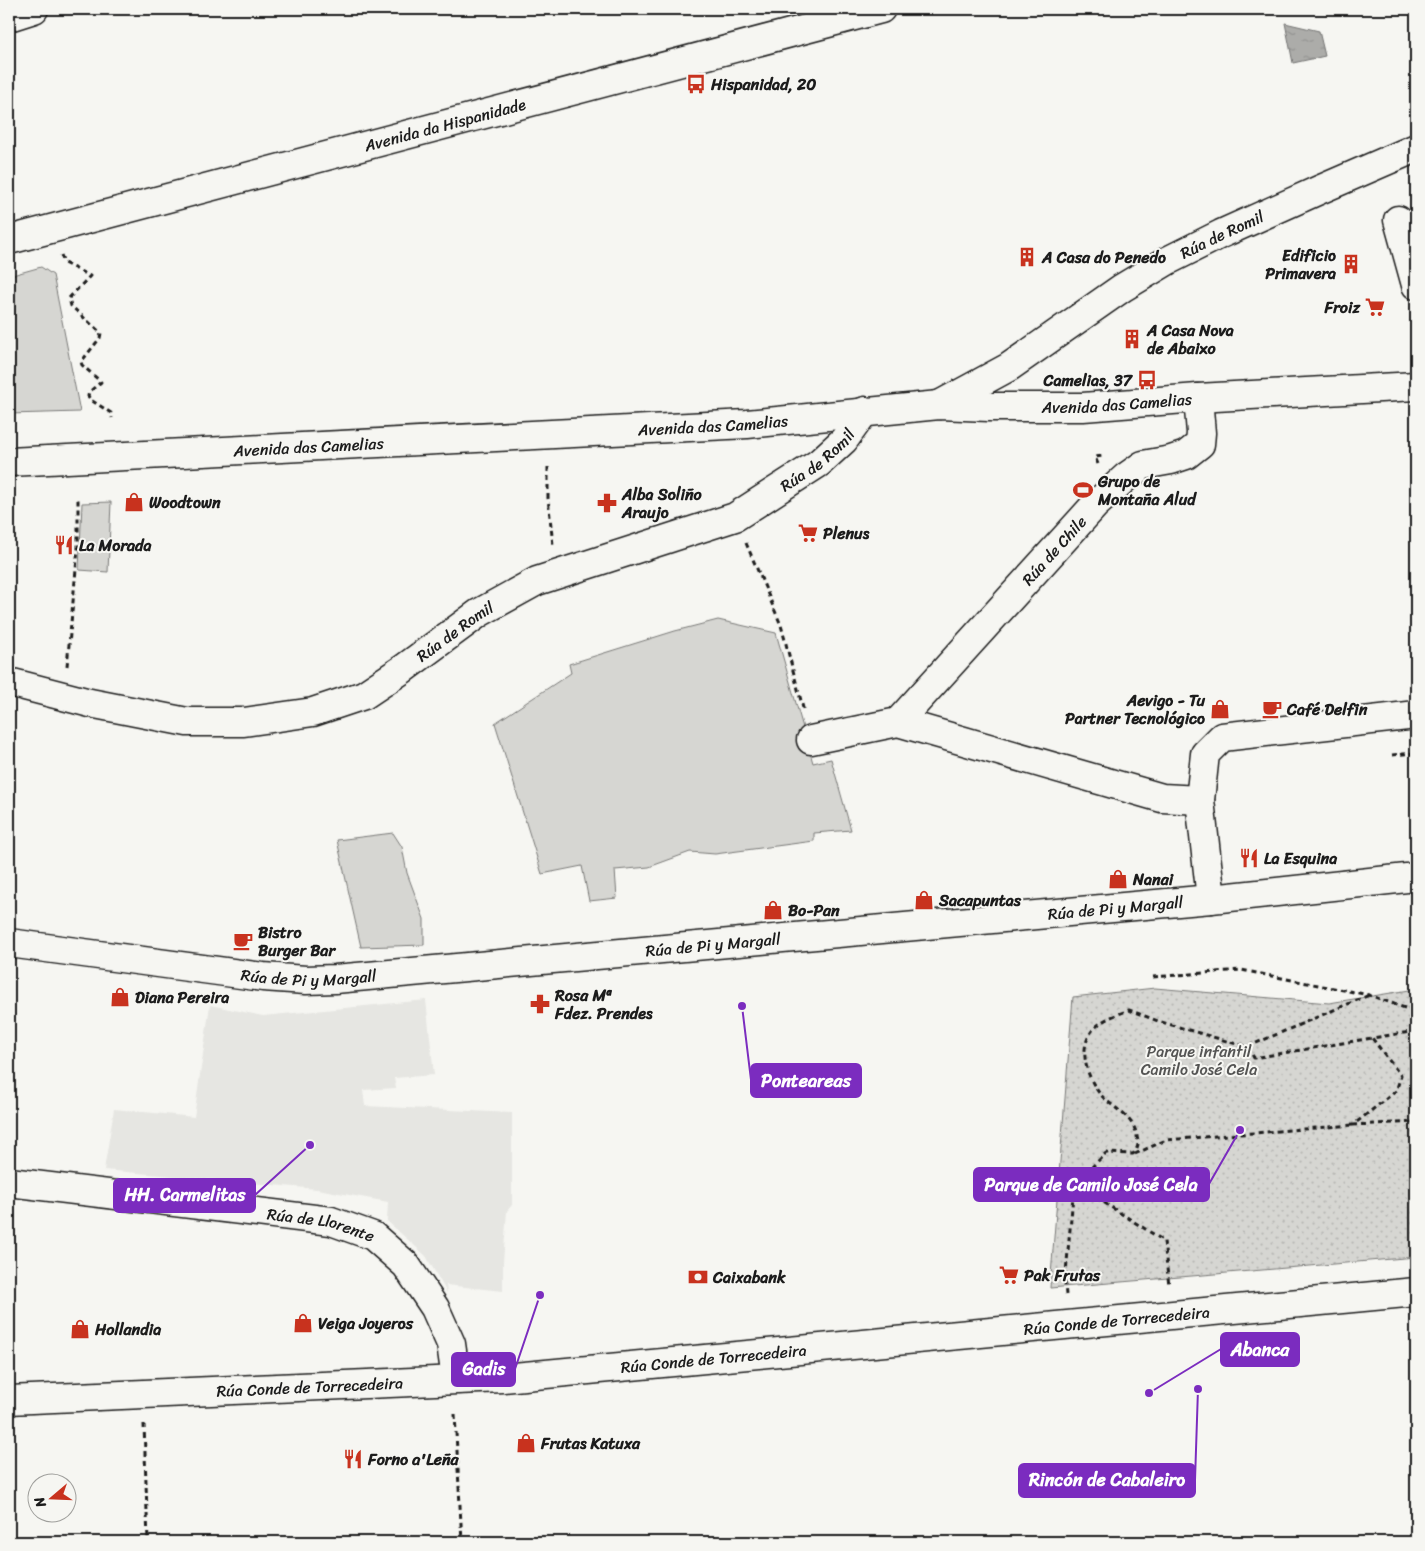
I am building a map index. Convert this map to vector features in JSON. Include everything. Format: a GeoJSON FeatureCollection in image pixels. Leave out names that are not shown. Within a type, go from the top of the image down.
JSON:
{"type":"FeatureCollection","features":[{"type":"Feature","properties":{"kind":"street"},"geometry":{"type":"LineString","coordinates":[[9,17],[34,9]]}},
{"type":"Feature","properties":{"kind":"street","name":"Avenida da Hispanidade"},"geometry":{"type":"LineString","coordinates":[[9,240],[881,9]]}},
{"type":"Feature","properties":{"kind":"street","name":"Rúa de Romil"},"geometry":{"type":"LineString","coordinates":[[939,405],[1009,367],[1122,288],[1167,261],[1221,234],[1416,148]]}},
{"type":"Feature","properties":{"kind":"street"},"geometry":{"type":"LineString","coordinates":[[1398,220],[1416,285]]}},
{"type":"Feature","properties":{"kind":"street","name":"Avenida das Camelias"},"geometry":{"type":"LineString","coordinates":[[9,462],[747,424],[939,405],[1083,407],[1198,398],[1416,386]]}},
{"type":"Feature","properties":{"kind":"street","name":"Rúa de Chile"},"geometry":{"type":"LineString","coordinates":[[898,722],[1095,505],[1126,477],[1143,465],[1186,455],[1200,444],[1198,398]]}},
{"type":"Feature","properties":{"kind":"street","name":"Rúa de Romil"},"geometry":{"type":"LineString","coordinates":[[9,682],[90,703],[186,722],[244,722],[313,712],[364,695],[479,614],[537,581],[735,517],[819,463],[844,440],[866,411]]}},
{"type":"Feature","properties":{"kind":"street"},"geometry":{"type":"LineString","coordinates":[[1211,899],[1200,800],[1204,754],[1222,737],[1416,715]]}},
{"type":"Feature","properties":{"kind":"street"},"geometry":{"type":"LineString","coordinates":[[812,740],[898,722],[1162,798],[1200,800]]}},
{"type":"Feature","properties":{"kind":"street","name":"Rúa de Pi y Margall"},"geometry":{"type":"LineString","coordinates":[[9,943],[263,977],[306,980],[335,979],[1211,899],[1416,877]]}},
{"type":"Feature","properties":{"kind":"street","name":"Rúa de Llorente"},"geometry":{"type":"LineString","coordinates":[[9,1182],[331,1221],[373,1236],[406,1265],[435,1308],[452,1344],[456,1379]]}},
{"type":"Feature","properties":{"kind":"street","name":"Rúa Conde de Torrecedeira"},"geometry":{"type":"LineString","coordinates":[[9,1400],[503,1378],[1416,1292]]}},
{"type":"Feature","properties":{"kind":"path"},"geometry":{"type":"LineString","coordinates":[[64,263],[90,276],[69,298],[71,306],[101,333],[100,338],[81,362],[101,382],[89,392],[88,396],[111,413],[112,418]]}},
{"type":"Feature","properties":{"kind":"path"},"geometry":{"type":"LineString","coordinates":[[548,467],[548,498],[554,550]]}},
{"type":"Feature","properties":{"kind":"path"},"geometry":{"type":"LineString","coordinates":[[67,669],[78,548],[78,497]]}},
{"type":"Feature","properties":{"kind":"path"},"geometry":{"type":"LineString","coordinates":[[746,542],[782,625],[804,714]]}},
{"type":"Feature","properties":{"kind":"path"},"geometry":{"type":"LineString","coordinates":[[1392,755],[1416,753]]}},
{"type":"Feature","properties":{"kind":"path"},"geometry":{"type":"LineString","coordinates":[[1153,977],[1241,970],[1369,995],[1416,1012]]}},
{"type":"Feature","properties":{"kind":"path"},"geometry":{"type":"LineString","coordinates":[[1133,1154],[1138,1144],[1136,1131],[1130,1119],[1101,1095],[1086,1066],[1084,1048],[1088,1034],[1099,1024],[1129,1010],[1158,1021],[1248,1047],[1369,995]]}},
{"type":"Feature","properties":{"kind":"path"},"geometry":{"type":"LineString","coordinates":[[1248,1047],[1254,1058],[1416,1031]]}},
{"type":"Feature","properties":{"kind":"path"},"geometry":{"type":"LineString","coordinates":[[1353,1124],[1396,1091],[1401,1076],[1372,1038]]}},
{"type":"Feature","properties":{"kind":"path"},"geometry":{"type":"LineString","coordinates":[[1066,1298],[1065,1284],[1074,1185],[1106,1153],[1133,1154],[1166,1140],[1353,1124],[1416,1122]]}},
{"type":"Feature","properties":{"kind":"path"},"geometry":{"type":"LineString","coordinates":[[1086,1172],[1100,1200],[1164,1241],[1169,1288]]}},
{"type":"Feature","properties":{"kind":"path"},"geometry":{"type":"LineString","coordinates":[[454,1414],[462,1542]]}},
{"type":"Feature","properties":{"kind":"path"},"geometry":{"type":"LineString","coordinates":[[144,1424],[148,1542]]}},
{"type":"Feature","properties":{"kind":"shaded area"},"geometry":{"type":"Polygon","coordinates":[[[426,1000],[434,1075],[394,1078],[396,1088],[363,1090],[365,1106],[512,1113],[512,1205],[507,1211],[503,1291],[446,1285],[447,1293],[426,1256],[387,1221],[388,1202],[317,1189],[104,1170],[114,1109],[194,1117],[210,1005],[263,1016],[426,1000]]]}},
{"type":"Feature","properties":{"kind":"green space"},"geometry":{"type":"Polygon","coordinates":[[[41,267],[53,275],[80,412],[9,414],[9,276],[41,267]]]}},
{"type":"Feature","properties":{"kind":"green space"},"geometry":{"type":"Polygon","coordinates":[[[111,502],[108,572],[79,570],[82,503],[111,502]]]}},
{"type":"Feature","properties":{"kind":"green space"},"geometry":{"type":"Polygon","coordinates":[[[718,620],[776,633],[813,763],[831,759],[851,830],[814,833],[814,841],[715,854],[690,852],[649,867],[615,870],[617,898],[589,901],[582,866],[542,874],[495,723],[571,673],[569,664],[675,631],[718,620]]]}},
{"type":"Feature","properties":{"kind":"green space"},"geometry":{"type":"Polygon","coordinates":[[[393,833],[402,847],[407,873],[424,919],[424,945],[361,947],[337,840],[393,833]]]}},
{"type":"Feature","properties":{"kind":"green space","name":"Parque infantil Camilo José Cela"},"geometry":{"type":"Polygon","coordinates":[[[1155,988],[1329,1003],[1416,989],[1416,1257],[1050,1288],[1073,997],[1155,988]]]}},
{"type":"Feature","properties":{"kind":"water"},"geometry":{"type":"Polygon","coordinates":[[[1285,23],[1319,31],[1325,56],[1293,63],[1285,23]]]}},
{"type":"Feature","properties":{"kind":"place","name":"Hispanidad, 20"},"geometry":{"type":"Point","coordinates":[696,84]}},
{"type":"Feature","properties":{"kind":"place","name":"A Casa do Penedo"},"geometry":{"type":"Point","coordinates":[1027,257]}},
{"type":"Feature","properties":{"kind":"place","name":"Edificio Primavera"},"geometry":{"type":"Point","coordinates":[1351,264]}},
{"type":"Feature","properties":{"kind":"place","name":"Froiz"},"geometry":{"type":"Point","coordinates":[1375,307]}},
{"type":"Feature","properties":{"kind":"place","name":"A Casa Nova de Abaixo"},"geometry":{"type":"Point","coordinates":[1132,339]}},
{"type":"Feature","properties":{"kind":"place","name":"Camelias, 37"},"geometry":{"type":"Point","coordinates":[1147,380]}},
{"type":"Feature","properties":{"kind":"place","name":"Grupo de Montaña Alud"},"geometry":{"type":"Point","coordinates":[1083,490]}},
{"type":"Feature","properties":{"kind":"place","name":"Woodtown"},"geometry":{"type":"Point","coordinates":[134,502]}},
{"type":"Feature","properties":{"kind":"place","name":"Alba Soliño Araujo"},"geometry":{"type":"Point","coordinates":[607,503]}},
{"type":"Feature","properties":{"kind":"place","name":"Plenus"},"geometry":{"type":"Point","coordinates":[808,533]}},
{"type":"Feature","properties":{"kind":"place","name":"La Morada"},"geometry":{"type":"Point","coordinates":[64,545]}},
{"type":"Feature","properties":{"kind":"place","name":"Aevigo - Tu Partner Tecnológico"},"geometry":{"type":"Point","coordinates":[1220,709]}},
{"type":"Feature","properties":{"kind":"place","name":"Café Delfin"},"geometry":{"type":"Point","coordinates":[1272,709]}},
{"type":"Feature","properties":{"kind":"place","name":"La Esquina"},"geometry":{"type":"Point","coordinates":[1249,858]}},
{"type":"Feature","properties":{"kind":"place","name":"Nanai"},"geometry":{"type":"Point","coordinates":[1118,879]}},
{"type":"Feature","properties":{"kind":"place","name":"Sacapuntas"},"geometry":{"type":"Point","coordinates":[924,900]}},
{"type":"Feature","properties":{"kind":"place","name":"Bo-Pan"},"geometry":{"type":"Point","coordinates":[773,910]}},
{"type":"Feature","properties":{"kind":"place","name":"Bistro Burger Bar"},"geometry":{"type":"Point","coordinates":[243,941]}},
{"type":"Feature","properties":{"kind":"place","name":"Diana Pereira"},"geometry":{"type":"Point","coordinates":[120,997]}},
{"type":"Feature","properties":{"kind":"place","name":"Rosa Mª Fdez. Prendes"},"geometry":{"type":"Point","coordinates":[540,1004]}},
{"type":"Feature","properties":{"kind":"place","name":"Ponteareas"},"geometry":{"type":"Point","coordinates":[742,1006]}},
{"type":"Feature","properties":{"kind":"place","name":"Parque de Camilo José Cela"},"geometry":{"type":"Point","coordinates":[1240,1130]}},
{"type":"Feature","properties":{"kind":"place","name":"HH. Carmelitas"},"geometry":{"type":"Point","coordinates":[310,1145]}},
{"type":"Feature","properties":{"kind":"place","name":"Pak Frutas"},"geometry":{"type":"Point","coordinates":[1009,1275]}},
{"type":"Feature","properties":{"kind":"place","name":"Caixabank"},"geometry":{"type":"Point","coordinates":[698,1277]}},
{"type":"Feature","properties":{"kind":"place","name":"Gadis"},"geometry":{"type":"Point","coordinates":[540,1295]}},
{"type":"Feature","properties":{"kind":"place","name":"Veiga Joyeros"},"geometry":{"type":"Point","coordinates":[303,1323]}},
{"type":"Feature","properties":{"kind":"place","name":"Hollandia"},"geometry":{"type":"Point","coordinates":[80,1329]}},
{"type":"Feature","properties":{"kind":"place","name":"Rincón de Cabaleiro"},"geometry":{"type":"Point","coordinates":[1198,1389]}},
{"type":"Feature","properties":{"kind":"place","name":"Abanca"},"geometry":{"type":"Point","coordinates":[1149,1393]}},
{"type":"Feature","properties":{"kind":"place","name":"Frutas Katuxa"},"geometry":{"type":"Point","coordinates":[526,1443]}},
{"type":"Feature","properties":{"kind":"place","name":"Forno a'Leña"},"geometry":{"type":"Point","coordinates":[353,1459]}}]}
